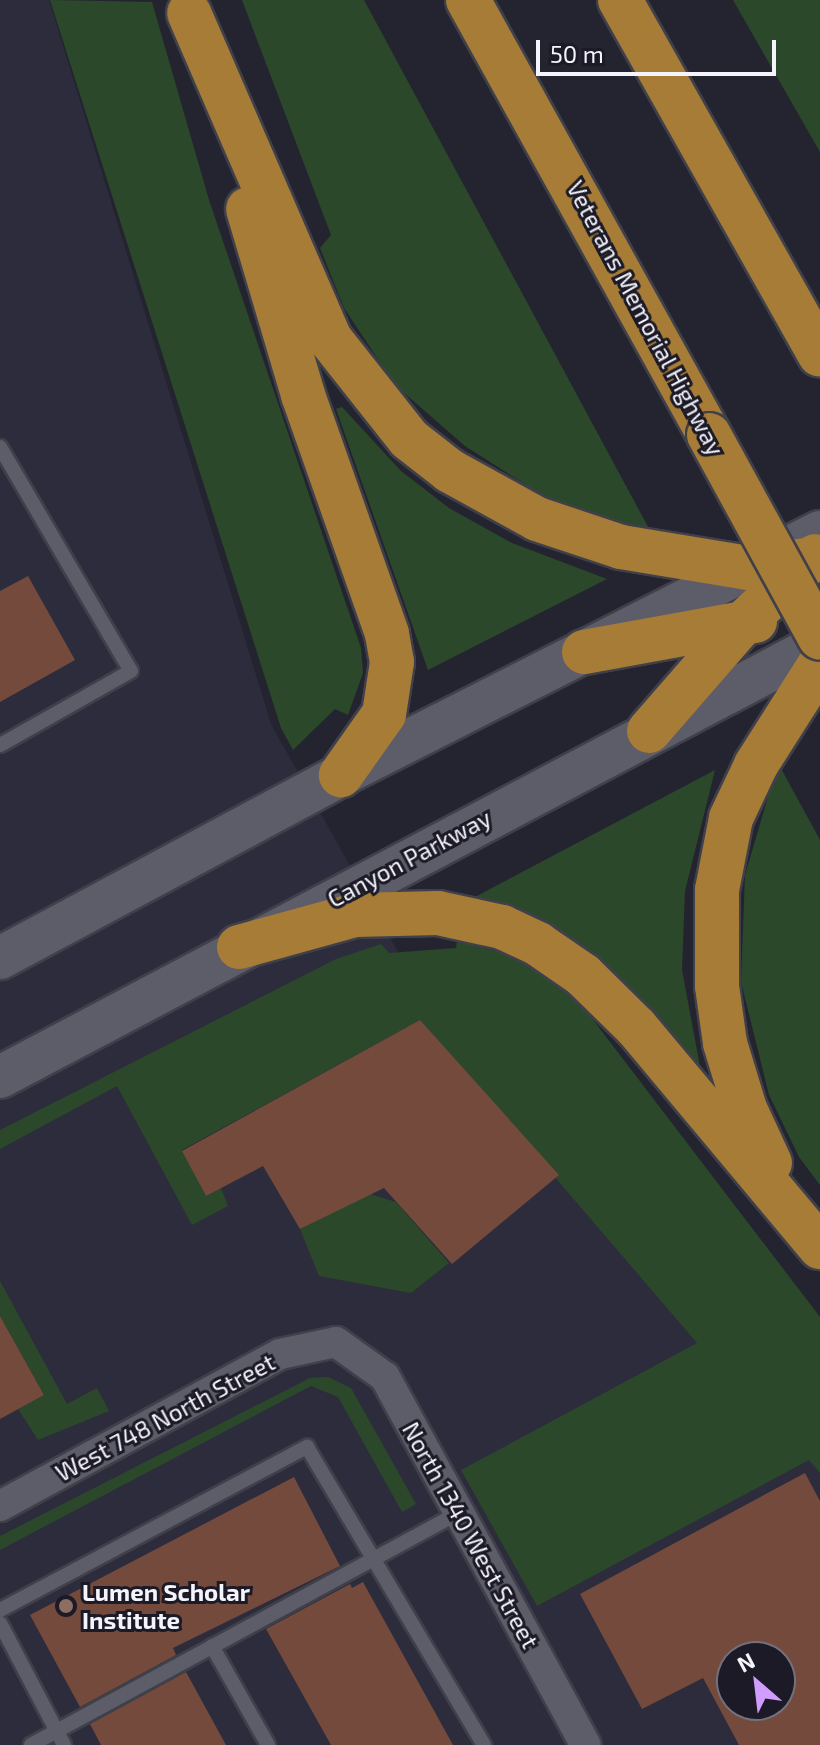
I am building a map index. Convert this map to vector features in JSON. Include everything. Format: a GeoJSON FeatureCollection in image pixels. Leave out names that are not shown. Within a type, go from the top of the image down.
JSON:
{"type":"FeatureCollection","features":[{"type":"Feature","properties":{"kind":"highway","name":"Veterans Memorial Highway"},"geometry":{"type":"LineString","coordinates":[[468,0],[820,641]]}},
{"type":"Feature","properties":{"kind":"highway"},"geometry":{"type":"LineString","coordinates":[[620,0],[820,355]]}},
{"type":"Feature","properties":{"kind":"highway"},"geometry":{"type":"LineString","coordinates":[[188,6],[330,339],[409,439],[450,471],[537,519],[621,547],[751,567],[818,550]]}},
{"type":"Feature","properties":{"kind":"highway"},"geometry":{"type":"LineString","coordinates":[[188,6],[303,395],[387,634],[391,688],[384,714],[341,775]]}},
{"type":"Feature","properties":{"kind":"highway"},"geometry":{"type":"LineString","coordinates":[[649,731],[743,623],[818,550]]}},
{"type":"Feature","properties":{"kind":"highway"},"geometry":{"type":"LineString","coordinates":[[584,652],[820,609]]}},
{"type":"Feature","properties":{"kind":"highway"},"geometry":{"type":"LineString","coordinates":[[820,664],[756,765],[731,818],[717,890],[715,937],[725,1043],[745,1109],[768,1159],[820,1234]]}},
{"type":"Feature","properties":{"kind":"highway"},"geometry":{"type":"LineString","coordinates":[[239,947],[355,915],[438,913],[502,927],[538,944],[583,975],[636,1027],[820,1247]]}},
{"type":"Feature","properties":{"kind":"main road"},"geometry":{"type":"LineString","coordinates":[[0,958],[341,775],[751,567]]}},
{"type":"Feature","properties":{"kind":"main road","name":"Canyon Parkway"},"geometry":{"type":"LineString","coordinates":[[0,1077],[239,947],[820,641]]}},
{"type":"Feature","properties":{"kind":"street","name":"West 748 North Street"},"geometry":{"type":"LineString","coordinates":[[0,1506],[280,1354],[336,1342]]}},
{"type":"Feature","properties":{"kind":"street","name":"North 1340 West Street"},"geometry":{"type":"LineString","coordinates":[[336,1342],[385,1377],[581,1743]]}},
{"type":"Feature","properties":{"kind":"lane"},"geometry":{"type":"LineString","coordinates":[[0,447],[131,671],[0,745]]}},
{"type":"Feature","properties":{"kind":"lane"},"geometry":{"type":"LineString","coordinates":[[0,1610],[307,1447],[484,1745]]}},
{"type":"Feature","properties":{"kind":"lane"},"geometry":{"type":"LineString","coordinates":[[31,1745],[459,1513]]}},
{"type":"Feature","properties":{"kind":"lane"},"geometry":{"type":"LineString","coordinates":[[0,1623],[64,1745]]}},
{"type":"Feature","properties":{"kind":"lane"},"geometry":{"type":"LineString","coordinates":[[212,1646],[268,1745]]}},
{"type":"Feature","properties":{"kind":"shaded area"},"geometry":{"type":"Polygon","coordinates":[[[0,0],[49,0],[271,724],[418,988],[820,1459],[820,1745],[0,1745],[0,0]]]}},
{"type":"Feature","properties":{"kind":"green space"},"geometry":{"type":"Polygon","coordinates":[[[50,0],[152,2],[209,200],[361,648],[363,673],[348,715],[335,709],[293,750],[281,728],[50,0]]]}},
{"type":"Feature","properties":{"kind":"green space"},"geometry":{"type":"Polygon","coordinates":[[[242,0],[364,0],[653,536],[543,496],[465,446],[395,385],[344,308],[320,248],[331,235],[242,0]]]}},
{"type":"Feature","properties":{"kind":"green space"},"geometry":{"type":"Polygon","coordinates":[[[733,0],[820,0],[820,152],[733,0]]]}},
{"type":"Feature","properties":{"kind":"green space"},"geometry":{"type":"Polygon","coordinates":[[[342,407],[401,471],[449,508],[512,543],[607,579],[428,670],[336,409],[342,407]]]}},
{"type":"Feature","properties":{"kind":"green space"},"geometry":{"type":"Polygon","coordinates":[[[778,763],[820,840],[820,1185],[799,1157],[769,1095],[741,982],[745,875],[778,763]]]}},
{"type":"Feature","properties":{"kind":"green space"},"geometry":{"type":"Polygon","coordinates":[[[715,770],[685,891],[682,970],[701,1072],[456,907],[715,770]]]}},
{"type":"Feature","properties":{"kind":"green space"},"geometry":{"type":"Polygon","coordinates":[[[457,941],[516,956],[581,1004],[820,1317],[820,1473],[809,1460],[537,1606],[461,1470],[697,1343],[420,1020],[182,1150],[206,1196],[221,1188],[228,1206],[192,1225],[117,1086],[0,1149],[0,1130],[336,959],[381,944],[389,953],[456,948],[457,941]]]}},
{"type":"Feature","properties":{"kind":"green space"},"geometry":{"type":"Polygon","coordinates":[[[370,1194],[396,1202],[449,1263],[411,1293],[319,1276],[300,1229],[370,1194]]]}},
{"type":"Feature","properties":{"kind":"green space"},"geometry":{"type":"Polygon","coordinates":[[[0,1281],[67,1404],[97,1388],[109,1411],[38,1440],[18,1409],[44,1395],[0,1316],[0,1281]]]}},
{"type":"Feature","properties":{"kind":"green space"},"geometry":{"type":"Polygon","coordinates":[[[328,1377],[351,1388],[416,1504],[402,1512],[338,1397],[311,1386],[0,1550],[0,1536],[310,1378],[328,1377]]]}},
{"type":"Feature","properties":{"kind":"building"},"geometry":{"type":"Polygon","coordinates":[[[28,576],[75,660],[0,702],[0,591],[28,576]]]}},
{"type":"Feature","properties":{"kind":"building"},"geometry":{"type":"Polygon","coordinates":[[[420,1020],[559,1175],[452,1264],[384,1188],[300,1229],[263,1166],[206,1196],[182,1151],[420,1020]]]}},
{"type":"Feature","properties":{"kind":"building"},"geometry":{"type":"Polygon","coordinates":[[[0,1316],[44,1395],[0,1419],[0,1316]]]}},
{"type":"Feature","properties":{"kind":"building"},"geometry":{"type":"Polygon","coordinates":[[[805,1473],[820,1501],[820,1745],[739,1745],[726,1721],[796,1721],[796,1641],[716,1641],[716,1702],[703,1678],[642,1709],[580,1594],[805,1473]]]}},
{"type":"Feature","properties":{"kind":"building"},"geometry":{"type":"Polygon","coordinates":[[[294,1477],[340,1566],[173,1648],[176,1655],[80,1707],[30,1615],[294,1477]]]}},
{"type":"Feature","properties":{"kind":"building"},"geometry":{"type":"Polygon","coordinates":[[[363,1582],[453,1745],[331,1745],[266,1629],[350,1584],[352,1588],[363,1582]]]}},
{"type":"Feature","properties":{"kind":"building"},"geometry":{"type":"Polygon","coordinates":[[[186,1672],[226,1745],[101,1745],[90,1724],[186,1672]]]}},
{"type":"Feature","properties":{"kind":"place","name":"Lumen Scholar Institute"},"geometry":{"type":"Point","coordinates":[66,1606]}}]}
